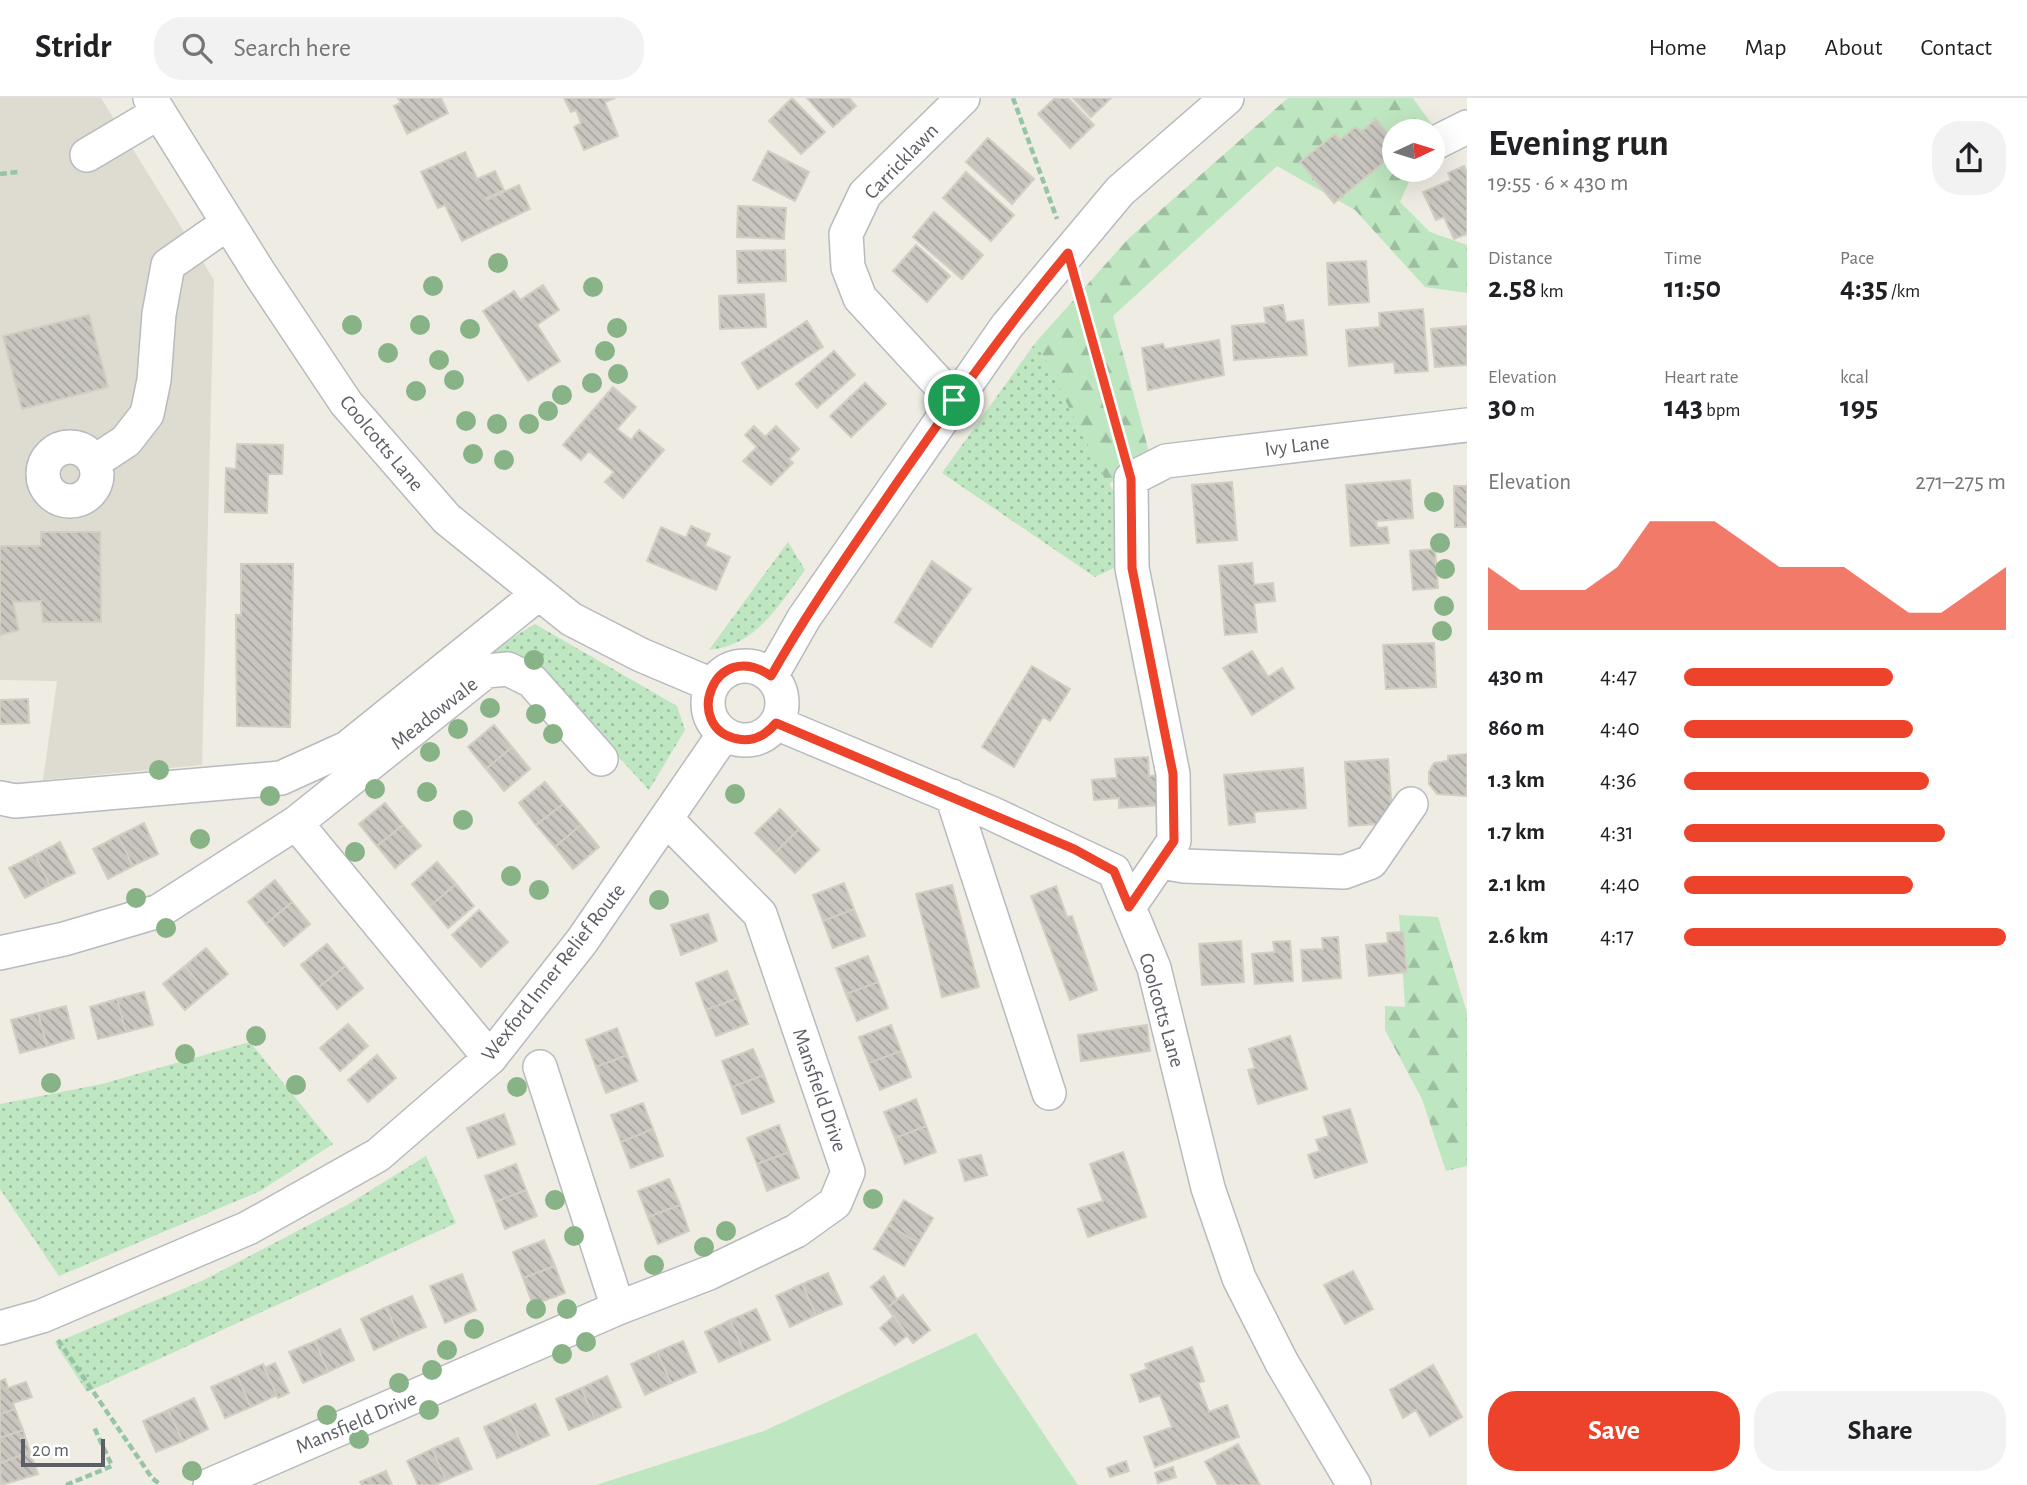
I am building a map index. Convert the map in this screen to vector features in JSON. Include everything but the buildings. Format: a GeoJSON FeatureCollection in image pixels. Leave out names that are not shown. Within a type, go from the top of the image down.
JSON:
{"type":"FeatureCollection","features":[{"type":"Feature","properties":{"kind":"street","name":"Carricklawn"},"geometry":{"type":"LineString","coordinates":[[954,400],[860,298],[848,268],[846,234],[865,194],[963,98]]}},
{"type":"Feature","properties":{"kind":"street"},"geometry":{"type":"LineString","coordinates":[[771,676],[804,618],[1007,326],[1120,191],[1227,98]]}},
{"type":"Feature","properties":{"kind":"street"},"geometry":{"type":"LineString","coordinates":[[1464,98],[1467,104]]}},
{"type":"Feature","properties":{"kind":"street"},"geometry":{"type":"LineString","coordinates":[[88,155],[154,105]]}},
{"type":"Feature","properties":{"kind":"street","name":"Coolcotts Lane"},"geometry":{"type":"LineString","coordinates":[[154,105],[324,370],[378,443],[447,519],[571,619],[712,685]]}},
{"type":"Feature","properties":{"kind":"street"},"geometry":{"type":"LineString","coordinates":[[1446,138],[1467,127]]}},
{"type":"Feature","properties":{"kind":"street"},"geometry":{"type":"LineString","coordinates":[[94,462],[126,441],[147,414],[154,380],[159,314],[168,265],[228,223]]}},
{"type":"Feature","properties":{"kind":"street","name":"Ivy Lane"},"geometry":{"type":"LineString","coordinates":[[1131,479],[1166,461],[1467,425]]}},
{"type":"Feature","properties":{"kind":"street"},"geometry":{"type":"LineString","coordinates":[[1129,907],[1174,841],[1173,774],[1132,568],[1131,479]]}},
{"type":"Feature","properties":{"kind":"street"},"geometry":{"type":"LineString","coordinates":[[0,799],[15,801],[281,778],[347,748],[538,594]]}},
{"type":"Feature","properties":{"kind":"street"},"geometry":{"type":"LineString","coordinates":[[739,666],[750,666],[771,676],[782,699],[776,723],[758,738],[746,740],[724,734],[716,726],[708,706],[712,685],[719,676],[739,666]]}},
{"type":"Feature","properties":{"kind":"street","name":"Meadowvale"},"geometry":{"type":"LineString","coordinates":[[0,953],[64,940],[159,911],[296,823],[486,671],[508,669],[532,681],[601,759]]}},
{"type":"Feature","properties":{"kind":"street","name":"Coolcotts Lane"},"geometry":{"type":"LineString","coordinates":[[776,723],[1074,849],[1114,871],[1154,968],[1208,1188],[1239,1279],[1282,1363],[1354,1485]]}},
{"type":"Feature","properties":{"kind":"street","name":"Wexford Inner Relief Route"},"geometry":{"type":"LineString","coordinates":[[0,1328],[42,1316],[248,1228],[378,1155],[490,1058],[582,941],[724,734]]}},
{"type":"Feature","properties":{"kind":"street"},"geometry":{"type":"LineString","coordinates":[[952,796],[1049,1093]]}},
{"type":"Feature","properties":{"kind":"street"},"geometry":{"type":"LineString","coordinates":[[1161,862],[1184,866],[1344,873],[1371,862],[1411,804]]}},
{"type":"Feature","properties":{"kind":"street","name":"Mansfield Drive"},"geometry":{"type":"LineString","coordinates":[[210,1485],[618,1308],[709,1273],[796,1231],[835,1203],[848,1172],[760,914],[666,819]]}},
{"type":"Feature","properties":{"kind":"street"},"geometry":{"type":"LineString","coordinates":[[296,823],[490,1058]]}},
{"type":"Feature","properties":{"kind":"street"},"geometry":{"type":"LineString","coordinates":[[540,1067],[618,1308]]}},
{"type":"Feature","properties":{"kind":"path"},"geometry":{"type":"LineString","coordinates":[[1013,98],[1068,253],[1131,479]]}},
{"type":"Feature","properties":{"kind":"path"},"geometry":{"type":"LineString","coordinates":[[0,174],[18,172]]}},
{"type":"Feature","properties":{"kind":"path"},"geometry":{"type":"LineString","coordinates":[[42,1316],[152,1478],[161,1485]]}},
{"type":"Feature","properties":{"kind":"path"},"geometry":{"type":"LineString","coordinates":[[66,1485],[112,1466],[94,1427]]}},
{"type":"Feature","properties":{"kind":"shaded area"},"geometry":{"type":"Polygon","coordinates":[[[0,98],[101,98],[214,280],[202,765],[43,780],[57,681],[0,680],[0,98]]]}},
{"type":"Feature","properties":{"kind":"green space"},"geometry":{"type":"Polygon","coordinates":[[[1288,98],[1413,98],[1428,119],[1382,119],[1382,182],[1409,182],[1400,202],[1430,232],[1467,245],[1467,293],[1425,287],[1355,210],[1277,166],[1113,316],[1149,452],[1108,485],[1036,342],[1129,238],[1288,98]]]}},
{"type":"Feature","properties":{"kind":"green space"},"geometry":{"type":"Polygon","coordinates":[[[1036,342],[1117,498],[1120,565],[1095,577],[942,473],[1036,342]]]}},
{"type":"Feature","properties":{"kind":"green space"},"geometry":{"type":"Polygon","coordinates":[[[788,542],[805,570],[786,597],[765,622],[740,641],[709,650],[788,542]]]}},
{"type":"Feature","properties":{"kind":"green space"},"geometry":{"type":"Polygon","coordinates":[[[535,624],[677,706],[685,730],[649,790],[539,670],[483,656],[535,624]]]}},
{"type":"Feature","properties":{"kind":"green space"},"geometry":{"type":"Polygon","coordinates":[[[1399,915],[1438,917],[1467,1013],[1467,1166],[1446,1171],[1422,1099],[1385,1030],[1385,1006],[1405,1007],[1399,915]]]}},
{"type":"Feature","properties":{"kind":"green space"},"geometry":{"type":"Polygon","coordinates":[[[250,1042],[333,1144],[260,1191],[59,1276],[0,1189],[0,1104],[102,1084],[250,1042]]]}},
{"type":"Feature","properties":{"kind":"green space"},"geometry":{"type":"Polygon","coordinates":[[[426,1156],[456,1223],[87,1392],[55,1343],[204,1280],[347,1205],[426,1156]]]}},
{"type":"Feature","properties":{"kind":"green space"},"geometry":{"type":"Polygon","coordinates":[[[976,1333],[1078,1485],[596,1485],[764,1431],[976,1333]]]}},
{"type":"Feature","properties":{"kind":"route"},"geometry":{"type":"LineString","coordinates":[[1068,253],[1131,479],[1132,568],[1173,774],[1174,841],[1129,907],[1114,871],[1074,849],[776,723],[758,738],[734,739],[724,734],[711,717],[708,696],[719,676],[739,666],[750,666],[771,676],[804,618],[954,400],[1007,326],[1068,253]]}}]}
